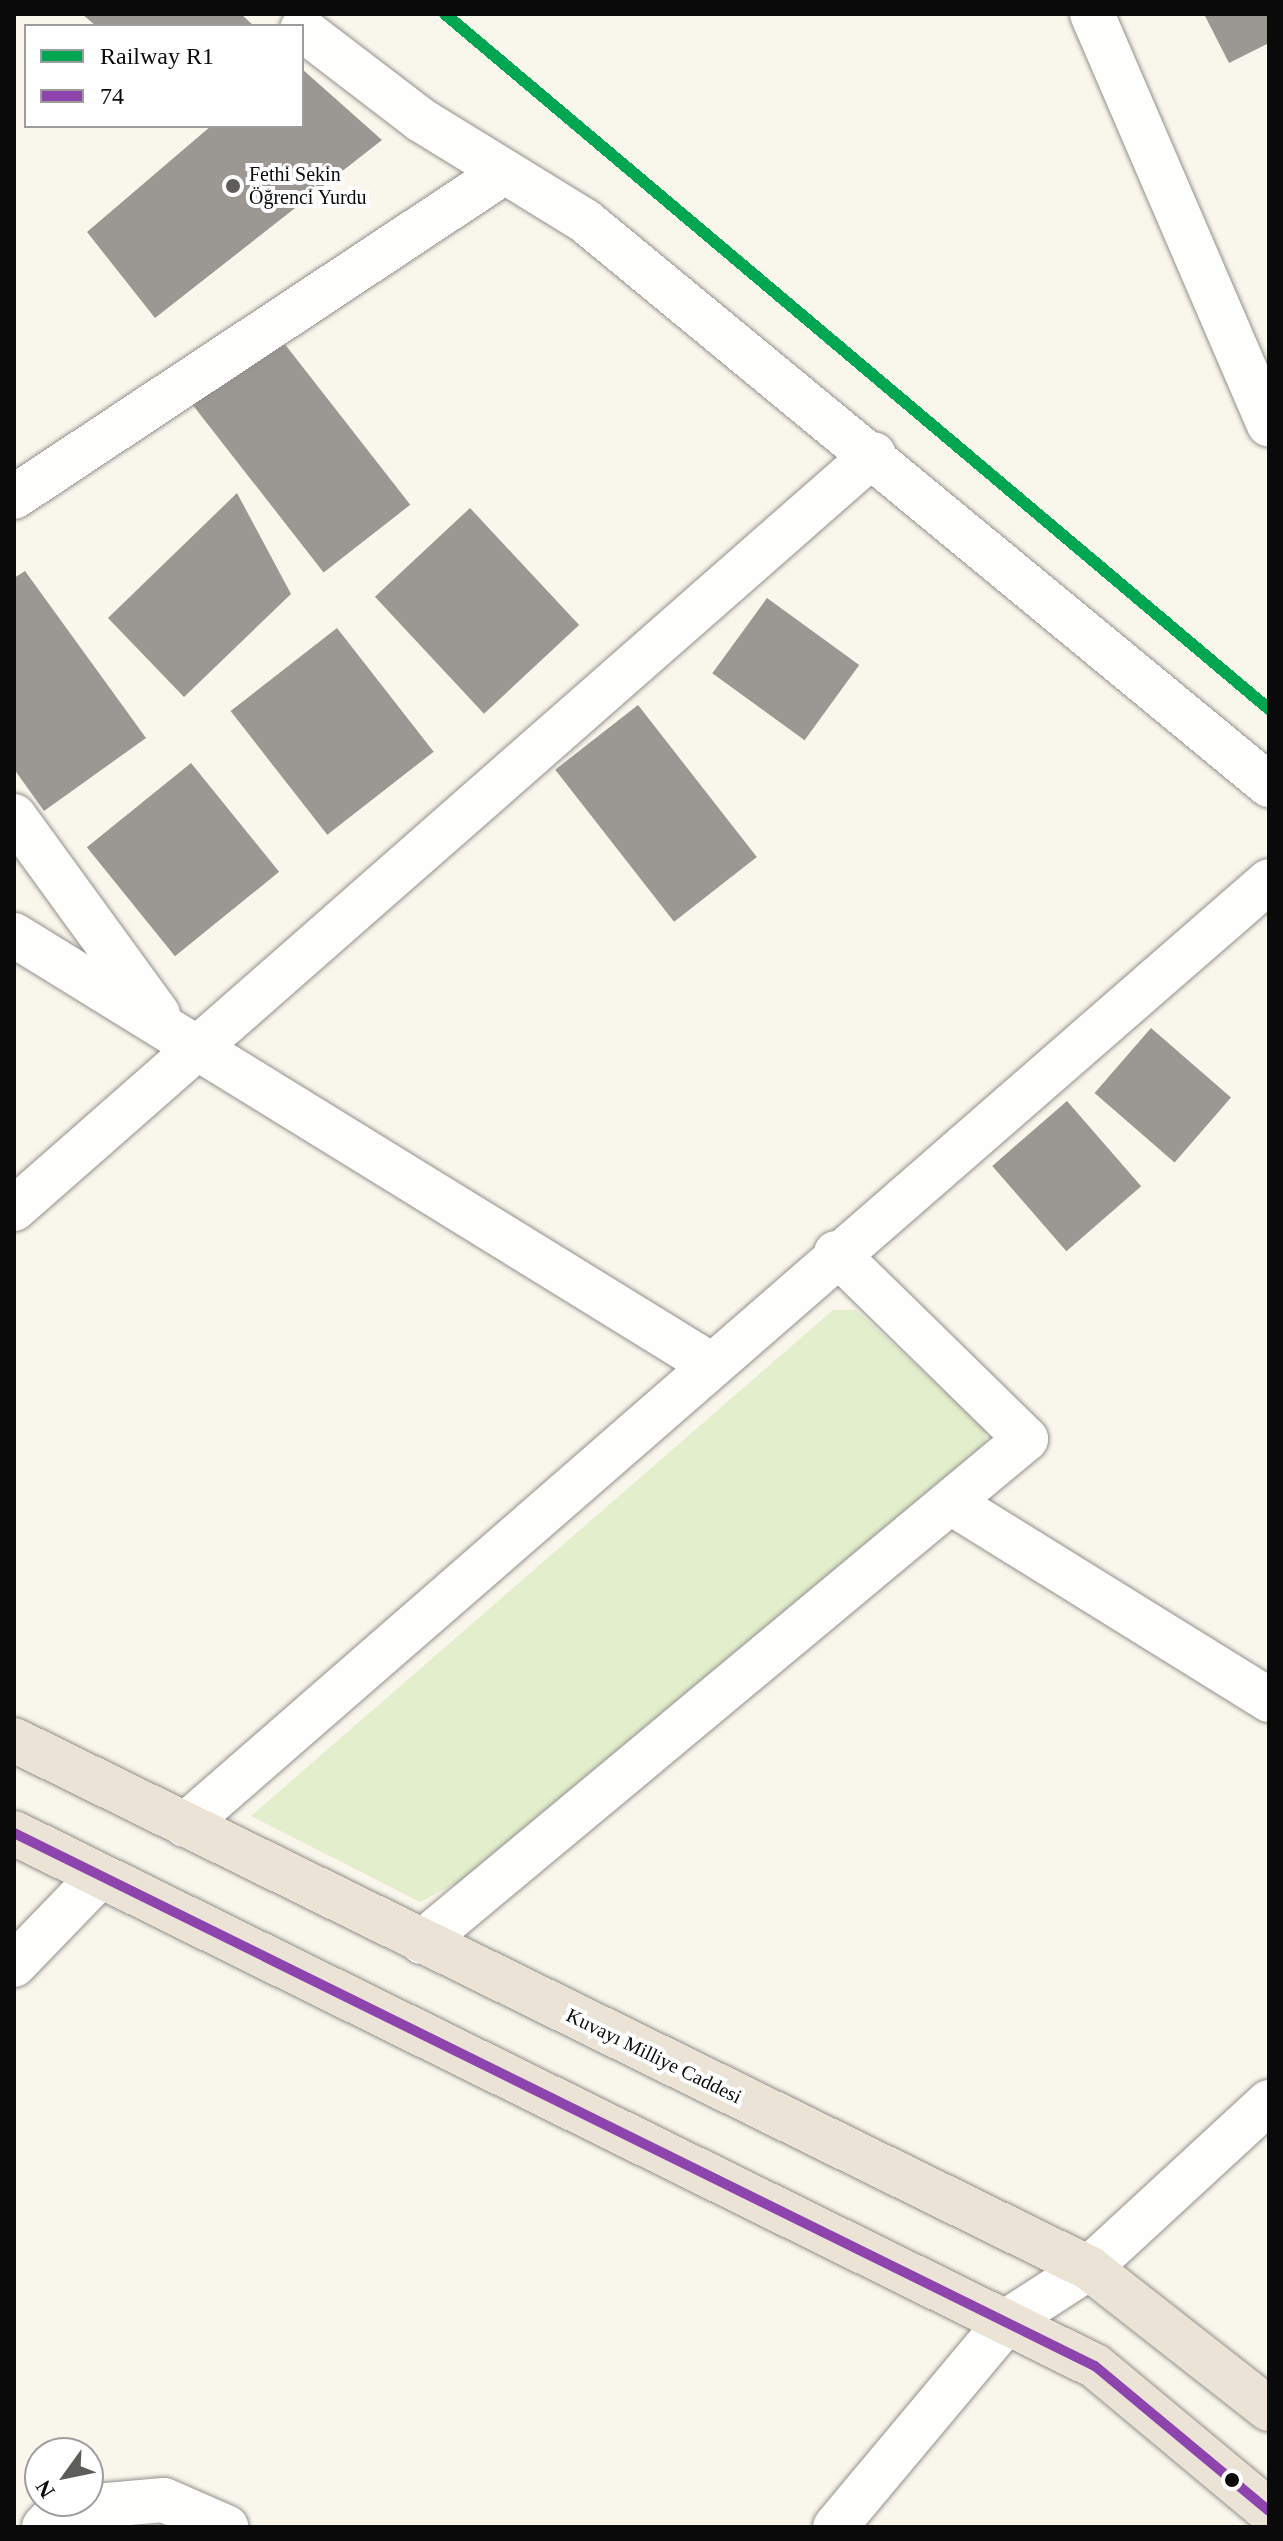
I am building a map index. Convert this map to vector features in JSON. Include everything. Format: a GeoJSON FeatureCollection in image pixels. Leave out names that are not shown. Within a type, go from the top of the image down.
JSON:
{"type":"FeatureCollection","features":[{"type":"Feature","properties":{"kind":"main road","name":"Kuvayı Milliye Caddesi"},"geometry":{"type":"LineString","coordinates":[[14,1740],[1089,2268],[1269,2409]]}},
{"type":"Feature","properties":{"kind":"main road"},"geometry":{"type":"LineString","coordinates":[[14,1833],[96,1880],[1095,2366],[1269,2511]]}},
{"type":"Feature","properties":{"kind":"street"},"geometry":{"type":"LineString","coordinates":[[1092,14],[1269,425]]}},
{"type":"Feature","properties":{"kind":"street"},"geometry":{"type":"LineString","coordinates":[[304,30],[503,173],[585,221],[874,454],[1269,785]]}},
{"type":"Feature","properties":{"kind":"street"},"geometry":{"type":"LineString","coordinates":[[14,497],[503,173]]}},
{"type":"Feature","properties":{"kind":"street"},"geometry":{"type":"LineString","coordinates":[[14,1209],[182,1037],[874,454]]}},
{"type":"Feature","properties":{"kind":"street"},"geometry":{"type":"LineString","coordinates":[[14,816],[182,1037]]}},
{"type":"Feature","properties":{"kind":"street"},"geometry":{"type":"LineString","coordinates":[[185,1825],[836,1253],[1256,899],[1269,881]]}},
{"type":"Feature","properties":{"kind":"street"},"geometry":{"type":"LineString","coordinates":[[14,935],[710,1364]]}},
{"type":"Feature","properties":{"kind":"street"},"geometry":{"type":"LineString","coordinates":[[422,1942],[953,1504],[1026,1439],[836,1253]]}},
{"type":"Feature","properties":{"kind":"street"},"geometry":{"type":"LineString","coordinates":[[953,1504],[1269,1700]]}},
{"type":"Feature","properties":{"kind":"street"},"geometry":{"type":"LineString","coordinates":[[14,1965],[96,1880]]}},
{"type":"Feature","properties":{"kind":"street"},"geometry":{"type":"LineString","coordinates":[[835,2527],[1007,2321],[1089,2268],[1269,2102]]}},
{"type":"Feature","properties":{"kind":"street"},"geometry":{"type":"LineString","coordinates":[[44,2527],[61,2509],[164,2500],[226,2527]]}},
{"type":"Feature","properties":{"kind":"green space"},"geometry":{"type":"Polygon","coordinates":[[[833,1310],[856,1310],[986,1430],[985,1451],[466,1878],[420,1902],[251,1816],[833,1310]]]}},
{"type":"Feature","properties":{"kind":"building"},"geometry":{"type":"Polygon","coordinates":[[[82,14],[241,14],[252,24],[94,24],[82,14]]]}},
{"type":"Feature","properties":{"kind":"building"},"geometry":{"type":"Polygon","coordinates":[[[1204,14],[1269,14],[1269,43],[1229,63],[1204,14]]]}},
{"type":"Feature","properties":{"kind":"building","name":"Fethi Sekin Öğrenci Yurdu"},"geometry":{"type":"Polygon","coordinates":[[[304,71],[382,140],[155,318],[87,232],[209,128],[304,128],[304,71]]]}},
{"type":"Feature","properties":{"kind":"building"},"geometry":{"type":"Polygon","coordinates":[[[273,329],[410,505],[324,572],[186,397],[273,329]]]}},
{"type":"Feature","properties":{"kind":"building"},"geometry":{"type":"Polygon","coordinates":[[[237,493],[291,594],[184,697],[108,618],[237,493]]]}},
{"type":"Feature","properties":{"kind":"building"},"geometry":{"type":"Polygon","coordinates":[[[470,508],[579,625],[484,714],[375,597],[470,508]]]}},
{"type":"Feature","properties":{"kind":"building"},"geometry":{"type":"Polygon","coordinates":[[[25,571],[146,738],[44,811],[14,769],[14,578],[25,571]]]}},
{"type":"Feature","properties":{"kind":"building"},"geometry":{"type":"Polygon","coordinates":[[[767,598],[859,665],[805,740],[712,673],[767,598]]]}},
{"type":"Feature","properties":{"kind":"building"},"geometry":{"type":"Polygon","coordinates":[[[337,628],[434,752],[327,835],[231,711],[337,628]]]}},
{"type":"Feature","properties":{"kind":"building"},"geometry":{"type":"Polygon","coordinates":[[[638,705],[757,857],[674,922],[555,770],[638,705]]]}},
{"type":"Feature","properties":{"kind":"building"},"geometry":{"type":"Polygon","coordinates":[[[191,763],[279,872],[175,956],[87,847],[191,763]]]}},
{"type":"Feature","properties":{"kind":"building"},"geometry":{"type":"Polygon","coordinates":[[[1151,1028],[1231,1098],[1175,1162],[1095,1093],[1151,1028]]]}},
{"type":"Feature","properties":{"kind":"building"},"geometry":{"type":"Polygon","coordinates":[[[1067,1101],[1141,1186],[1066,1251],[992,1166],[1067,1101]]]}},
{"type":"Feature","properties":{"kind":"rail line","name":"R1"},"geometry":{"type":"LineString","coordinates":[[445,14],[1269,709]]}},
{"type":"Feature","properties":{"kind":"transit line","name":"74"},"geometry":{"type":"LineString","coordinates":[[14,1833],[1095,2366],[1269,2511]]}},
{"type":"Feature","properties":{"kind":"place","name":"Fethi Sekin Öğrenci Yurdu"},"geometry":{"type":"Point","coordinates":[233,186]}}]}
